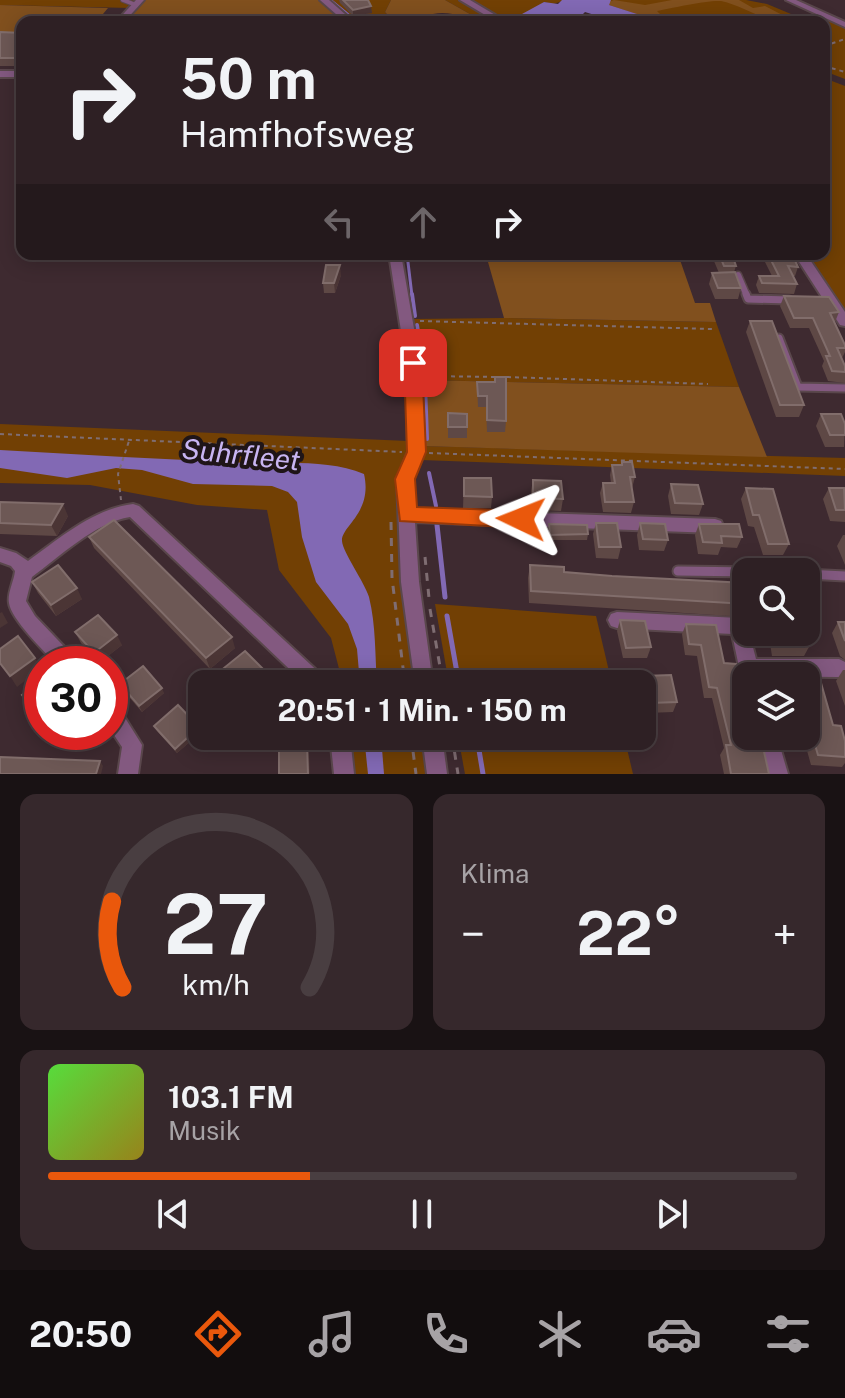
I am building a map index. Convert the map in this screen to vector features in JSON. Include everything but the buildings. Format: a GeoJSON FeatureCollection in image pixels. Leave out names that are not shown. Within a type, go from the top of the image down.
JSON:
{"type":"FeatureCollection","features":[{"type":"Feature","properties":{"kind":"street"},"geometry":{"type":"LineString","coordinates":[[324,0],[343,16]]}},
{"type":"Feature","properties":{"kind":"street"},"geometry":{"type":"LineString","coordinates":[[464,0],[492,16]]}},
{"type":"Feature","properties":{"kind":"street"},"geometry":{"type":"LineString","coordinates":[[790,0],[825,16]]}},
{"type":"Feature","properties":{"kind":"street"},"geometry":{"type":"LineString","coordinates":[[396,260],[414,376],[416,452],[405,479],[410,582],[422,670]]}},
{"type":"Feature","properties":{"kind":"street"},"geometry":{"type":"LineString","coordinates":[[803,260],[824,301],[845,322]]}},
{"type":"Feature","properties":{"kind":"street"},"geometry":{"type":"LineString","coordinates":[[25,572],[123,510],[133,510],[303,670]]}},
{"type":"Feature","properties":{"kind":"street"},"geometry":{"type":"LineString","coordinates":[[407,515],[721,526]]}},
{"type":"Feature","properties":{"kind":"street"},"geometry":{"type":"LineString","coordinates":[[0,555],[14,558],[22,565],[25,572],[17,602],[29,622],[51,646]]}},
{"type":"Feature","properties":{"kind":"street"},"geometry":{"type":"LineString","coordinates":[[617,620],[739,626],[748,662]]}},
{"type":"Feature","properties":{"kind":"street"},"geometry":{"type":"LineString","coordinates":[[820,669],[839,668]]}},
{"type":"Feature","properties":{"kind":"street"},"geometry":{"type":"LineString","coordinates":[[128,739],[132,745],[128,774]]}},
{"type":"Feature","properties":{"kind":"street"},"geometry":{"type":"LineString","coordinates":[[341,750],[344,774]]}},
{"type":"Feature","properties":{"kind":"street"},"geometry":{"type":"LineString","coordinates":[[434,750],[437,774]]}},
{"type":"Feature","properties":{"kind":"street"},"geometry":{"type":"LineString","coordinates":[[771,750],[778,774]]}},
{"type":"Feature","properties":{"kind":"lane"},"geometry":{"type":"LineString","coordinates":[[123,0],[138,2]]}},
{"type":"Feature","properties":{"kind":"lane"},"geometry":{"type":"LineString","coordinates":[[738,275],[748,299],[803,300]]}},
{"type":"Feature","properties":{"kind":"lane"},"geometry":{"type":"LineString","coordinates":[[779,338],[798,387],[845,388]]}},
{"type":"Feature","properties":{"kind":"lane"},"geometry":{"type":"LineString","coordinates":[[678,571],[732,572]]}},
{"type":"Feature","properties":{"kind":"lane"},"geometry":{"type":"LineString","coordinates":[[820,575],[845,576]]}},
{"type":"Feature","properties":{"kind":"path"},"geometry":{"type":"LineString","coordinates":[[830,68],[845,72]]}},
{"type":"Feature","properties":{"kind":"path"},"geometry":{"type":"LineString","coordinates":[[840,71],[843,68]]}},
{"type":"Feature","properties":{"kind":"path"},"geometry":{"type":"LineString","coordinates":[[407,321],[499,321],[712,329]]}},
{"type":"Feature","properties":{"kind":"path"},"geometry":{"type":"LineString","coordinates":[[414,376],[708,384]]}},
{"type":"Feature","properties":{"kind":"path"},"geometry":{"type":"LineString","coordinates":[[0,434],[845,469]]}},
{"type":"Feature","properties":{"kind":"path"},"geometry":{"type":"LineString","coordinates":[[123,510],[118,474],[130,440]]}},
{"type":"Feature","properties":{"kind":"path"},"geometry":{"type":"LineString","coordinates":[[424,545],[441,670]]}},
{"type":"Feature","properties":{"kind":"path"},"geometry":{"type":"LineString","coordinates":[[413,750],[416,774]]}},
{"type":"Feature","properties":{"kind":"path"},"geometry":{"type":"LineString","coordinates":[[454,750],[458,774]]}},
{"type":"Feature","properties":{"kind":"shaded area"},"geometry":{"type":"Polygon","coordinates":[[[0,0],[137,1],[130,8],[0,5],[0,0]]]}},
{"type":"Feature","properties":{"kind":"shaded area"},"geometry":{"type":"Polygon","coordinates":[[[144,0],[319,0],[339,16],[130,16],[144,0]]]}},
{"type":"Feature","properties":{"kind":"shaded area"},"geometry":{"type":"Polygon","coordinates":[[[331,0],[391,0],[385,12],[388,16],[350,16],[331,0]]]}},
{"type":"Feature","properties":{"kind":"shaded area"},"geometry":{"type":"Polygon","coordinates":[[[391,0],[445,0],[473,16],[439,13],[389,16],[385,12],[391,0]]]}},
{"type":"Feature","properties":{"kind":"shaded area"},"geometry":{"type":"Polygon","coordinates":[[[445,0],[563,1],[553,4],[544,2],[526,16],[473,16],[445,0]]]}},
{"type":"Feature","properties":{"kind":"shaded area"},"geometry":{"type":"Polygon","coordinates":[[[562,0],[611,0],[609,5],[643,16],[598,16],[585,12],[583,14],[587,16],[522,16],[544,2],[558,4],[562,0]]]}},
{"type":"Feature","properties":{"kind":"shaded area"},"geometry":{"type":"Polygon","coordinates":[[[570,0],[746,0],[767,4],[796,16],[622,16],[570,0]]]}},
{"type":"Feature","properties":{"kind":"shaded area"},"geometry":{"type":"Polygon","coordinates":[[[614,0],[645,5],[672,0],[739,0],[753,8],[765,6],[784,16],[759,16],[721,1],[657,11],[662,16],[643,16],[609,5],[614,0]]]}},
{"type":"Feature","properties":{"kind":"shaded area"},"geometry":{"type":"Polygon","coordinates":[[[0,5],[108,8],[101,16],[16,16],[16,38],[0,38],[0,5]]]}},
{"type":"Feature","properties":{"kind":"shaded area"},"geometry":{"type":"Polygon","coordinates":[[[830,20],[845,27],[845,79],[830,73],[830,20]]]}},
{"type":"Feature","properties":{"kind":"shaded area"},"geometry":{"type":"Polygon","coordinates":[[[830,80],[845,86],[845,311],[808,260],[830,260],[830,80]]]}},
{"type":"Feature","properties":{"kind":"shaded area"},"geometry":{"type":"Polygon","coordinates":[[[487,260],[680,260],[695,303],[710,303],[716,322],[504,318],[487,260]]]}},
{"type":"Feature","properties":{"kind":"shaded area"},"geometry":{"type":"Polygon","coordinates":[[[414,319],[716,322],[739,387],[421,380],[414,319]]]}},
{"type":"Feature","properties":{"kind":"shaded area"},"geometry":{"type":"Polygon","coordinates":[[[421,380],[739,387],[767,457],[423,446],[421,380]]]}},
{"type":"Feature","properties":{"kind":"shaded area"},"geometry":{"type":"Polygon","coordinates":[[[0,424],[409,441],[411,457],[400,466],[398,472],[403,582],[413,670],[339,670],[331,638],[279,570],[267,510],[197,505],[90,485],[0,483],[0,424]]]}},
{"type":"Feature","properties":{"kind":"shaded area"},"geometry":{"type":"Polygon","coordinates":[[[423,446],[845,458],[845,476],[421,460],[423,446]]]}},
{"type":"Feature","properties":{"kind":"shaded area"},"geometry":{"type":"Polygon","coordinates":[[[0,450],[322,464],[364,474],[364,499],[342,541],[369,597],[376,670],[359,670],[357,649],[348,624],[316,582],[302,537],[297,502],[288,492],[272,486],[193,484],[142,470],[116,468],[67,478],[0,468],[0,450]]]}},
{"type":"Feature","properties":{"kind":"shaded area"},"geometry":{"type":"Polygon","coordinates":[[[435,604],[596,616],[609,670],[447,670],[435,604]]]}},
{"type":"Feature","properties":{"kind":"shaded area"},"geometry":{"type":"Polygon","coordinates":[[[350,750],[423,750],[426,774],[353,774],[350,750]]]}},
{"type":"Feature","properties":{"kind":"shaded area"},"geometry":{"type":"Polygon","coordinates":[[[365,750],[382,750],[384,774],[368,774],[365,750]]]}},
{"type":"Feature","properties":{"kind":"shaded area"},"geometry":{"type":"Polygon","coordinates":[[[461,750],[627,750],[633,774],[465,774],[461,750]]]}},
{"type":"Feature","properties":{"kind":"waterway"},"geometry":{"type":"LineString","coordinates":[[331,0],[351,16]]}},
{"type":"Feature","properties":{"kind":"waterway"},"geometry":{"type":"LineString","coordinates":[[408,260],[412,296]]}},
{"type":"Feature","properties":{"kind":"waterway"},"geometry":{"type":"LineString","coordinates":[[412,294],[415,316]]}},
{"type":"Feature","properties":{"kind":"waterway"},"geometry":{"type":"LineString","coordinates":[[417,325],[424,370]]}},
{"type":"Feature","properties":{"kind":"waterway"},"geometry":{"type":"LineString","coordinates":[[425,384],[427,439]]}},
{"type":"Feature","properties":{"kind":"waterway"},"geometry":{"type":"LineString","coordinates":[[429,473],[436,506]]}},
{"type":"Feature","properties":{"kind":"waterway"},"geometry":{"type":"LineString","coordinates":[[437,525],[445,597]]}},
{"type":"Feature","properties":{"kind":"waterway"},"geometry":{"type":"LineString","coordinates":[[447,616],[457,670]]}},
{"type":"Feature","properties":{"kind":"waterway"},"geometry":{"type":"LineString","coordinates":[[479,750],[483,774]]}},
{"type":"Feature","properties":{"kind":"route"},"geometry":{"type":"LineString","coordinates":[[413,363],[416,452],[405,479],[407,515],[521,519]]}},
{"type":"Feature","properties":{"kind":"water label","name":"Suhrfleet"},"geometry":{"type":"Point","coordinates":[241,454]}}]}
